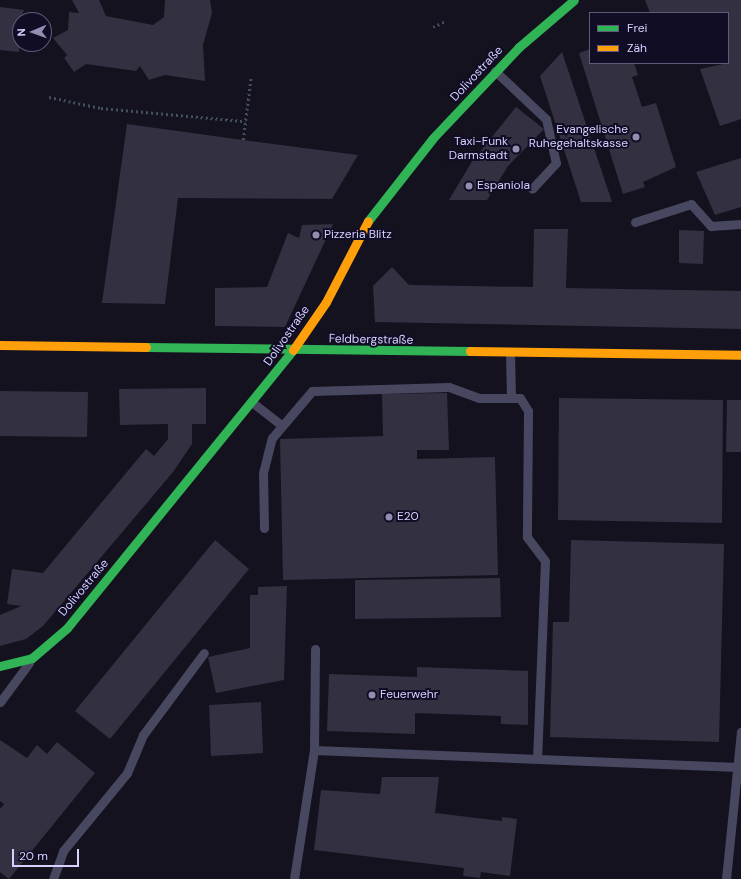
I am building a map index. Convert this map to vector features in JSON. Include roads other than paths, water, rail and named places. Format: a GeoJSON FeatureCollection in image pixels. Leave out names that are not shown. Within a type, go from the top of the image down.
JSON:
{"type":"FeatureCollection","features":[{"type":"Feature","properties":{"kind":"street","name":"Dolivostraße"},"geometry":{"type":"LineString","coordinates":[[0,666],[32,658],[67,628],[253,403],[294,349],[326,302],[359,232],[433,138],[495,71],[574,0]]}},
{"type":"Feature","properties":{"kind":"street","name":"Feldbergstraße"},"geometry":{"type":"LineString","coordinates":[[0,344],[510,353],[741,355]]}},
{"type":"Feature","properties":{"kind":"lane"},"geometry":{"type":"LineString","coordinates":[[495,71],[546,119],[556,163],[532,188]]}},
{"type":"Feature","properties":{"kind":"lane"},"geometry":{"type":"LineString","coordinates":[[635,222],[691,204],[711,226],[741,224]]}},
{"type":"Feature","properties":{"kind":"lane"},"geometry":{"type":"LineString","coordinates":[[510,353],[511,398]]}},
{"type":"Feature","properties":{"kind":"lane"},"geometry":{"type":"LineString","coordinates":[[264,528],[263,473],[272,438],[312,391],[449,386],[479,398],[520,398],[528,411],[527,538],[545,561],[537,758]]}},
{"type":"Feature","properties":{"kind":"lane"},"geometry":{"type":"LineString","coordinates":[[253,403],[282,426]]}},
{"type":"Feature","properties":{"kind":"lane"},"geometry":{"type":"LineString","coordinates":[[294,879],[314,750],[315,649]]}},
{"type":"Feature","properties":{"kind":"lane"},"geometry":{"type":"LineString","coordinates":[[52,879],[63,851],[127,773],[143,735],[204,653]]}},
{"type":"Feature","properties":{"kind":"lane"},"geometry":{"type":"LineString","coordinates":[[0,702],[32,658]]}},
{"type":"Feature","properties":{"kind":"lane"},"geometry":{"type":"LineString","coordinates":[[726,879],[741,732]]}},
{"type":"Feature","properties":{"kind":"lane"},"geometry":{"type":"LineString","coordinates":[[314,750],[738,767]]}},
{"type":"Feature","properties":{"kind":"place","name":"Evangelische Ruhegehaltskasse"},"geometry":{"type":"Point","coordinates":[636,137]}},
{"type":"Feature","properties":{"kind":"place","name":"Taxi-Funk Darmstadt"},"geometry":{"type":"Point","coordinates":[516,149]}},
{"type":"Feature","properties":{"kind":"place","name":"Espaniola"},"geometry":{"type":"Point","coordinates":[469,186]}},
{"type":"Feature","properties":{"kind":"place","name":"Pizzeria Blitz"},"geometry":{"type":"Point","coordinates":[316,235]}},
{"type":"Feature","properties":{"kind":"place","name":"E20"},"geometry":{"type":"Point","coordinates":[389,517]}},
{"type":"Feature","properties":{"kind":"place","name":"Feuerwehr"},"geometry":{"type":"Point","coordinates":[372,695]}}]}
